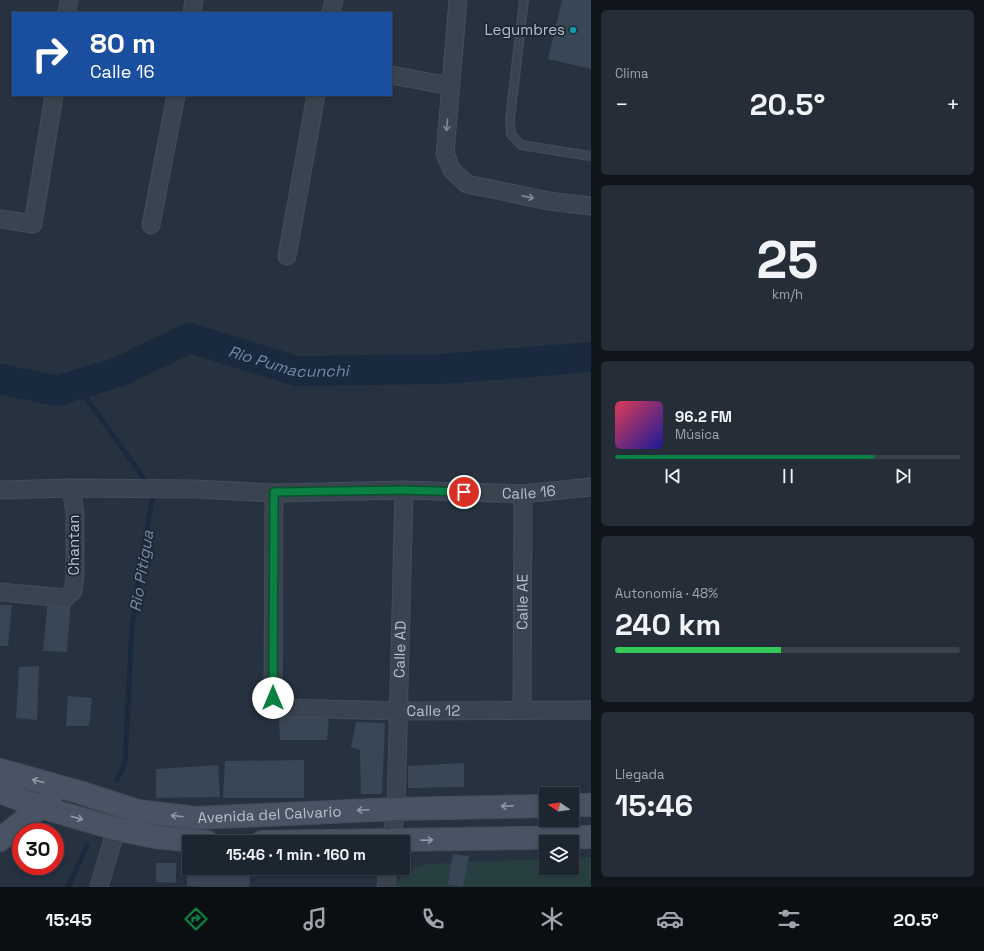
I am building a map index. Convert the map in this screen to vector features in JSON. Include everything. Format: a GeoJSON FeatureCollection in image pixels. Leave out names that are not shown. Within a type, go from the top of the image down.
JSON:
{"type":"FeatureCollection","features":[{"type":"Feature","properties":{"kind":"street"},"geometry":{"type":"LineString","coordinates":[[67,12],[69,0]]}},
{"type":"Feature","properties":{"kind":"street"},"geometry":{"type":"LineString","coordinates":[[192,12],[194,0]]}},
{"type":"Feature","properties":{"kind":"street"},"geometry":{"type":"LineString","coordinates":[[331,12],[334,0]]}},
{"type":"Feature","properties":{"kind":"street"},"geometry":{"type":"LineString","coordinates":[[458,0],[445,154],[452,170],[467,184],[549,201],[591,206]]}},
{"type":"Feature","properties":{"kind":"street"},"geometry":{"type":"LineString","coordinates":[[392,75],[450,86]]}},
{"type":"Feature","properties":{"kind":"street"},"geometry":{"type":"LineString","coordinates":[[0,219],[33,224],[54,96]]}},
{"type":"Feature","properties":{"kind":"street"},"geometry":{"type":"LineString","coordinates":[[152,225],[176,96]]}},
{"type":"Feature","properties":{"kind":"street"},"geometry":{"type":"LineString","coordinates":[[287,256],[316,96]]}},
{"type":"Feature","properties":{"kind":"street","name":"Calle 16"},"geometry":{"type":"LineString","coordinates":[[0,490],[71,488],[195,489],[274,492],[404,490],[523,494],[591,487]]}},
{"type":"Feature","properties":{"kind":"street","name":"Chantan"},"geometry":{"type":"LineString","coordinates":[[0,592],[65,598],[73,591],[75,576],[75,513],[71,488]]}},
{"type":"Feature","properties":{"kind":"street","name":"Calle AD"},"geometry":{"type":"LineString","coordinates":[[392,835],[396,809],[404,490]]}},
{"type":"Feature","properties":{"kind":"street","name":"Calle 12"},"geometry":{"type":"LineString","coordinates":[[274,492],[273,698],[277,705],[287,708],[398,711],[591,710]]}},
{"type":"Feature","properties":{"kind":"street","name":"Calle AE"},"geometry":{"type":"LineString","coordinates":[[522,710],[523,494]]}},
{"type":"Feature","properties":{"kind":"street","name":"Avenida del Calvario"},"geometry":{"type":"LineString","coordinates":[[0,770],[137,811],[196,818],[396,809],[539,806]]}},
{"type":"Feature","properties":{"kind":"street"},"geometry":{"type":"LineString","coordinates":[[0,840],[9,831],[63,788]]}},
{"type":"Feature","properties":{"kind":"street","name":"Avenida del Calvario"},"geometry":{"type":"LineString","coordinates":[[0,792],[41,807],[116,829],[155,837],[182,840]]}},
{"type":"Feature","properties":{"kind":"street"},"geometry":{"type":"LineString","coordinates":[[579,805],[591,805]]}},
{"type":"Feature","properties":{"kind":"street"},"geometry":{"type":"LineString","coordinates":[[99,887],[116,829]]}},
{"type":"Feature","properties":{"kind":"street","name":"Avenida del Calvario"},"geometry":{"type":"LineString","coordinates":[[410,841],[591,837]]}},
{"type":"Feature","properties":{"kind":"street"},"geometry":{"type":"LineString","coordinates":[[386,887],[387,875]]}},
{"type":"Feature","properties":{"kind":"lane"},"geometry":{"type":"LineString","coordinates":[[524,0],[510,119],[511,134],[521,145],[591,156]]}},
{"type":"Feature","properties":{"kind":"green space"},"geometry":{"type":"Polygon","coordinates":[[[591,857],[591,887],[394,887],[402,875],[410,875],[410,870],[426,864],[539,859],[539,875],[579,875],[579,858],[591,857]]]}},
{"type":"Feature","properties":{"kind":"building","name":"Legumbres"},"geometry":{"type":"Polygon","coordinates":[[[562,0],[591,0],[591,69],[548,59],[562,0]]]}},
{"type":"Feature","properties":{"kind":"building"},"geometry":{"type":"Polygon","coordinates":[[[48,599],[71,600],[67,652],[43,651],[48,599]]]}},
{"type":"Feature","properties":{"kind":"building"},"geometry":{"type":"Polygon","coordinates":[[[0,605],[12,605],[8,646],[0,646],[0,605]]]}},
{"type":"Feature","properties":{"kind":"building"},"geometry":{"type":"Polygon","coordinates":[[[39,666],[37,720],[16,718],[19,667],[39,666]]]}},
{"type":"Feature","properties":{"kind":"building"},"geometry":{"type":"Polygon","coordinates":[[[68,696],[92,698],[89,726],[66,726],[68,696]]]}},
{"type":"Feature","properties":{"kind":"building"},"geometry":{"type":"Polygon","coordinates":[[[279,717],[329,717],[327,740],[280,740],[279,717]]]}},
{"type":"Feature","properties":{"kind":"building"},"geometry":{"type":"Polygon","coordinates":[[[356,722],[385,723],[382,794],[361,794],[360,750],[351,747],[356,722]]]}},
{"type":"Feature","properties":{"kind":"building"},"geometry":{"type":"Polygon","coordinates":[[[304,760],[304,798],[223,798],[225,761],[304,760]]]}},
{"type":"Feature","properties":{"kind":"building"},"geometry":{"type":"Polygon","coordinates":[[[464,763],[464,787],[408,788],[408,766],[464,763]]]}},
{"type":"Feature","properties":{"kind":"building"},"geometry":{"type":"Polygon","coordinates":[[[218,765],[220,797],[156,798],[156,769],[218,765]]]}},
{"type":"Feature","properties":{"kind":"building"},"geometry":{"type":"Polygon","coordinates":[[[453,854],[469,856],[463,887],[448,884],[453,854]]]}},
{"type":"Feature","properties":{"kind":"building"},"geometry":{"type":"Polygon","coordinates":[[[156,863],[176,863],[176,883],[156,882],[156,863]]]}},
{"type":"Feature","properties":{"kind":"building"},"geometry":{"type":"Polygon","coordinates":[[[187,875],[250,875],[249,887],[187,886],[187,875]]]}},
{"type":"Feature","properties":{"kind":"waterway","name":"Rio Pumacunchi"},"geometry":{"type":"LineString","coordinates":[[0,379],[57,391],[121,371],[189,338],[297,371],[441,369],[591,357]]}},
{"type":"Feature","properties":{"kind":"waterway","name":"Rio Pitigua"},"geometry":{"type":"LineString","coordinates":[[77,385],[153,491],[132,626],[125,763],[117,780]]}},
{"type":"Feature","properties":{"kind":"waterway","name":"Rio Pitigua"},"geometry":{"type":"LineString","coordinates":[[68,887],[87,846]]}},
{"type":"Feature","properties":{"kind":"place","name":"Legumbres"},"geometry":{"type":"Point","coordinates":[573,30]}},
{"type":"Feature","properties":{"kind":"route"},"geometry":{"type":"LineString","coordinates":[[273,698],[274,492],[404,490],[464,492]]}}]}
